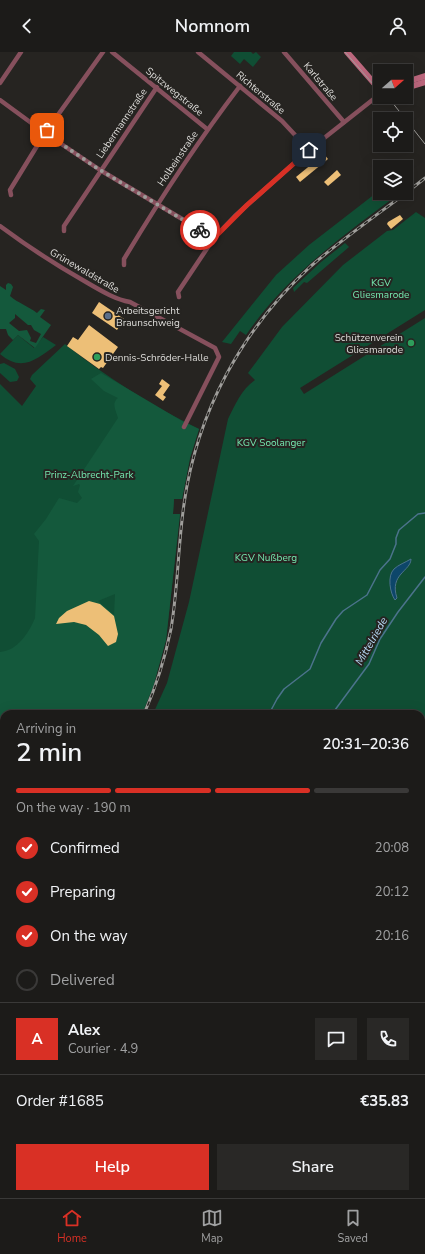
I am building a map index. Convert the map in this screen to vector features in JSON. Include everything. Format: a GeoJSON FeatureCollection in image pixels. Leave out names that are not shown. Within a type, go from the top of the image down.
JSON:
{"type":"FeatureCollection","features":[{"type":"Feature","properties":{"kind":"street"},"geometry":{"type":"LineString","coordinates":[[0,82],[21,52]]}},
{"type":"Feature","properties":{"kind":"street"},"geometry":{"type":"LineString","coordinates":[[11,195],[10,190],[45,133],[103,52]]}},
{"type":"Feature","properties":{"kind":"street","name":"Spitzwegstraße"},"geometry":{"type":"LineString","coordinates":[[112,52],[208,129]]}},
{"type":"Feature","properties":{"kind":"street","name":"Richterstraße"},"geometry":{"type":"LineString","coordinates":[[198,52],[282,121],[309,150]]}},
{"type":"Feature","properties":{"kind":"street","name":"Karlstraße"},"geometry":{"type":"LineString","coordinates":[[284,52],[344,122]]}},
{"type":"Feature","properties":{"kind":"street"},"geometry":{"type":"LineString","coordinates":[[347,52],[373,82]]}},
{"type":"Feature","properties":{"kind":"street"},"geometry":{"type":"LineString","coordinates":[[413,80],[425,76]]}},
{"type":"Feature","properties":{"kind":"street"},"geometry":{"type":"LineString","coordinates":[[413,86],[425,82]]}},
{"type":"Feature","properties":{"kind":"street","name":"Holbeinstraße"},"geometry":{"type":"LineString","coordinates":[[124,264],[124,258],[157,204],[208,129],[240,86]]}},
{"type":"Feature","properties":{"kind":"street","name":"Liebermannstraße"},"geometry":{"type":"LineString","coordinates":[[64,231],[64,226],[156,87]]}},
{"type":"Feature","properties":{"kind":"street"},"geometry":{"type":"LineString","coordinates":[[179,297],[178,292],[185,280],[214,238],[247,205],[309,150],[373,99]]}},
{"type":"Feature","properties":{"kind":"street"},"geometry":{"type":"LineString","coordinates":[[0,100],[45,133],[100,170],[214,238]]}},
{"type":"Feature","properties":{"kind":"street","name":"Grünewaldstraße"},"geometry":{"type":"LineString","coordinates":[[0,226],[47,258],[89,283],[120,300],[130,302],[215,348],[219,357],[184,427]]}},
{"type":"Feature","properties":{"kind":"green space"},"geometry":{"type":"Polygon","coordinates":[[[234,52],[251,52],[253,54],[256,52],[261,57],[253,67],[244,59],[240,64],[231,56],[234,52]]]}},
{"type":"Feature","properties":{"kind":"green space"},"geometry":{"type":"Polygon","coordinates":[[[373,195],[373,200],[391,200],[337,241],[298,275],[262,313],[246,335],[240,331],[231,344],[222,342],[276,275],[309,245],[373,195]]]}},
{"type":"Feature","properties":{"kind":"green space"},"geometry":{"type":"Polygon","coordinates":[[[416,212],[425,218],[425,310],[300,388],[304,394],[425,318],[425,710],[155,710],[167,683],[189,602],[228,419],[242,393],[255,380],[248,373],[282,327],[343,265],[387,231],[393,230],[416,212]]]}},
{"type":"Feature","properties":{"kind":"green space"},"geometry":{"type":"Polygon","coordinates":[[[345,243],[349,247],[307,283],[304,282],[294,292],[293,288],[321,262],[345,243]]]}},
{"type":"Feature","properties":{"kind":"green space"},"geometry":{"type":"Polygon","coordinates":[[[8,283],[13,287],[10,296],[16,301],[37,313],[41,309],[45,310],[40,317],[51,325],[35,348],[18,335],[13,340],[8,335],[6,329],[0,329],[0,286],[6,290],[6,285],[8,283]],[[15,314],[15,318],[9,323],[19,331],[27,330],[31,338],[30,341],[36,343],[41,334],[34,330],[31,325],[28,325],[15,314]]]}},
{"type":"Feature","properties":{"kind":"green space"},"geometry":{"type":"Polygon","coordinates":[[[18,335],[34,348],[43,337],[56,345],[36,359],[29,362],[15,363],[0,354],[18,335]]]}},
{"type":"Feature","properties":{"kind":"green space","name":"Prinz-Albrecht-Park"},"geometry":{"type":"Polygon","coordinates":[[[65,344],[130,390],[164,411],[199,429],[190,458],[182,499],[174,499],[173,514],[180,514],[166,640],[153,687],[144,710],[0,710],[0,384],[22,406],[36,386],[30,379],[32,375],[65,344]]]}},
{"type":"Feature","properties":{"kind":"green space"},"geometry":{"type":"Polygon","coordinates":[[[4,363],[15,369],[19,377],[17,381],[10,382],[0,373],[0,364],[4,363]]]}},
{"type":"Feature","properties":{"kind":"green space","name":"Prinz-Albrecht-Park"},"geometry":{"type":"Polygon","coordinates":[[[101,373],[182,421],[199,429],[190,458],[182,499],[174,499],[173,514],[180,514],[166,640],[153,687],[144,710],[0,710],[0,652],[6,651],[17,645],[26,635],[35,618],[39,541],[34,534],[46,519],[59,498],[77,503],[82,498],[78,492],[80,485],[73,486],[118,418],[114,405],[118,398],[104,391],[91,379],[101,373]],[[115,594],[98,601],[114,615],[115,594]]]}},
{"type":"Feature","properties":{"kind":"water"},"geometry":{"type":"Polygon","coordinates":[[[411,559],[408,567],[398,578],[396,583],[395,590],[397,598],[395,600],[390,584],[390,576],[394,569],[411,559]]]}},
{"type":"Feature","properties":{"kind":"building"},"geometry":{"type":"Polygon","coordinates":[[[324,154],[328,159],[300,182],[296,177],[324,154]]]}},
{"type":"Feature","properties":{"kind":"building"},"geometry":{"type":"Polygon","coordinates":[[[337,170],[341,175],[328,186],[324,182],[337,170]]]}},
{"type":"Feature","properties":{"kind":"building"},"geometry":{"type":"Polygon","coordinates":[[[400,215],[403,219],[391,229],[387,224],[388,222],[400,215]]]}},
{"type":"Feature","properties":{"kind":"building","name":"Arbeitsgericht Braunschweig"},"geometry":{"type":"Polygon","coordinates":[[[99,302],[124,319],[117,330],[92,313],[99,302]]]}},
{"type":"Feature","properties":{"kind":"building","name":"Dennis-Schröder-Halle"},"geometry":{"type":"Polygon","coordinates":[[[89,325],[118,347],[103,368],[101,367],[99,369],[67,346],[73,337],[78,340],[89,325]]]}},
{"type":"Feature","properties":{"kind":"building"},"geometry":{"type":"Polygon","coordinates":[[[162,379],[170,385],[163,395],[166,397],[163,401],[155,395],[162,386],[159,384],[162,379]]]}},
{"type":"Feature","properties":{"kind":"building"},"geometry":{"type":"Polygon","coordinates":[[[89,601],[100,604],[114,616],[118,634],[116,642],[108,646],[99,635],[86,625],[74,622],[56,624],[59,618],[67,611],[89,601]]]}},
{"type":"Feature","properties":{"kind":"waterway"},"geometry":{"type":"LineString","coordinates":[[271,710],[284,689],[310,669],[321,643],[336,619],[343,611],[367,595],[380,570],[390,559],[396,544],[396,538],[399,530],[418,514],[425,513]]}},
{"type":"Feature","properties":{"kind":"waterway","name":"Mittelriede"},"geometry":{"type":"LineString","coordinates":[[335,710],[369,664],[380,639],[398,612],[425,577]]}},
{"type":"Feature","properties":{"kind":"tram line"},"geometry":{"type":"LineString","coordinates":[[345,52],[373,84]]}},
{"type":"Feature","properties":{"kind":"tram line"},"geometry":{"type":"LineString","coordinates":[[394,104],[425,144]]}},
{"type":"Feature","properties":{"kind":"railway"},"geometry":{"type":"LineString","coordinates":[[413,187],[425,178]]}},
{"type":"Feature","properties":{"kind":"railway"},"geometry":{"type":"LineString","coordinates":[[146,710],[160,672],[171,629],[182,520],[190,470],[200,437],[226,374],[264,317],[286,291],[322,256],[397,200]]}},
{"type":"Feature","properties":{"kind":"way so far"},"geometry":{"type":"LineString","coordinates":[[47,130],[45,133],[100,170],[200,230]]}},
{"type":"Feature","properties":{"kind":"place","name":"Arbeitsgericht Braunschweig"},"geometry":{"type":"Point","coordinates":[108,316]}},
{"type":"Feature","properties":{"kind":"place","name":"Schützenverein Gliesmarode"},"geometry":{"type":"Point","coordinates":[411,343]}},
{"type":"Feature","properties":{"kind":"place","name":"Dennis-Schröder-Halle"},"geometry":{"type":"Point","coordinates":[97,357]}},
{"type":"Feature","properties":{"kind":"route"},"geometry":{"type":"LineString","coordinates":[[200,230],[214,238],[247,205],[309,150]]}},
{"type":"Feature","properties":{"kind":"park label","name":"KGV Gliesmarode"},"geometry":{"type":"Point","coordinates":[381,288]}},
{"type":"Feature","properties":{"kind":"park label","name":"KGV Soolanger"},"geometry":{"type":"Point","coordinates":[271,442]}},
{"type":"Feature","properties":{"kind":"park label","name":"KGV Nußberg"},"geometry":{"type":"Point","coordinates":[266,557]}}]}
